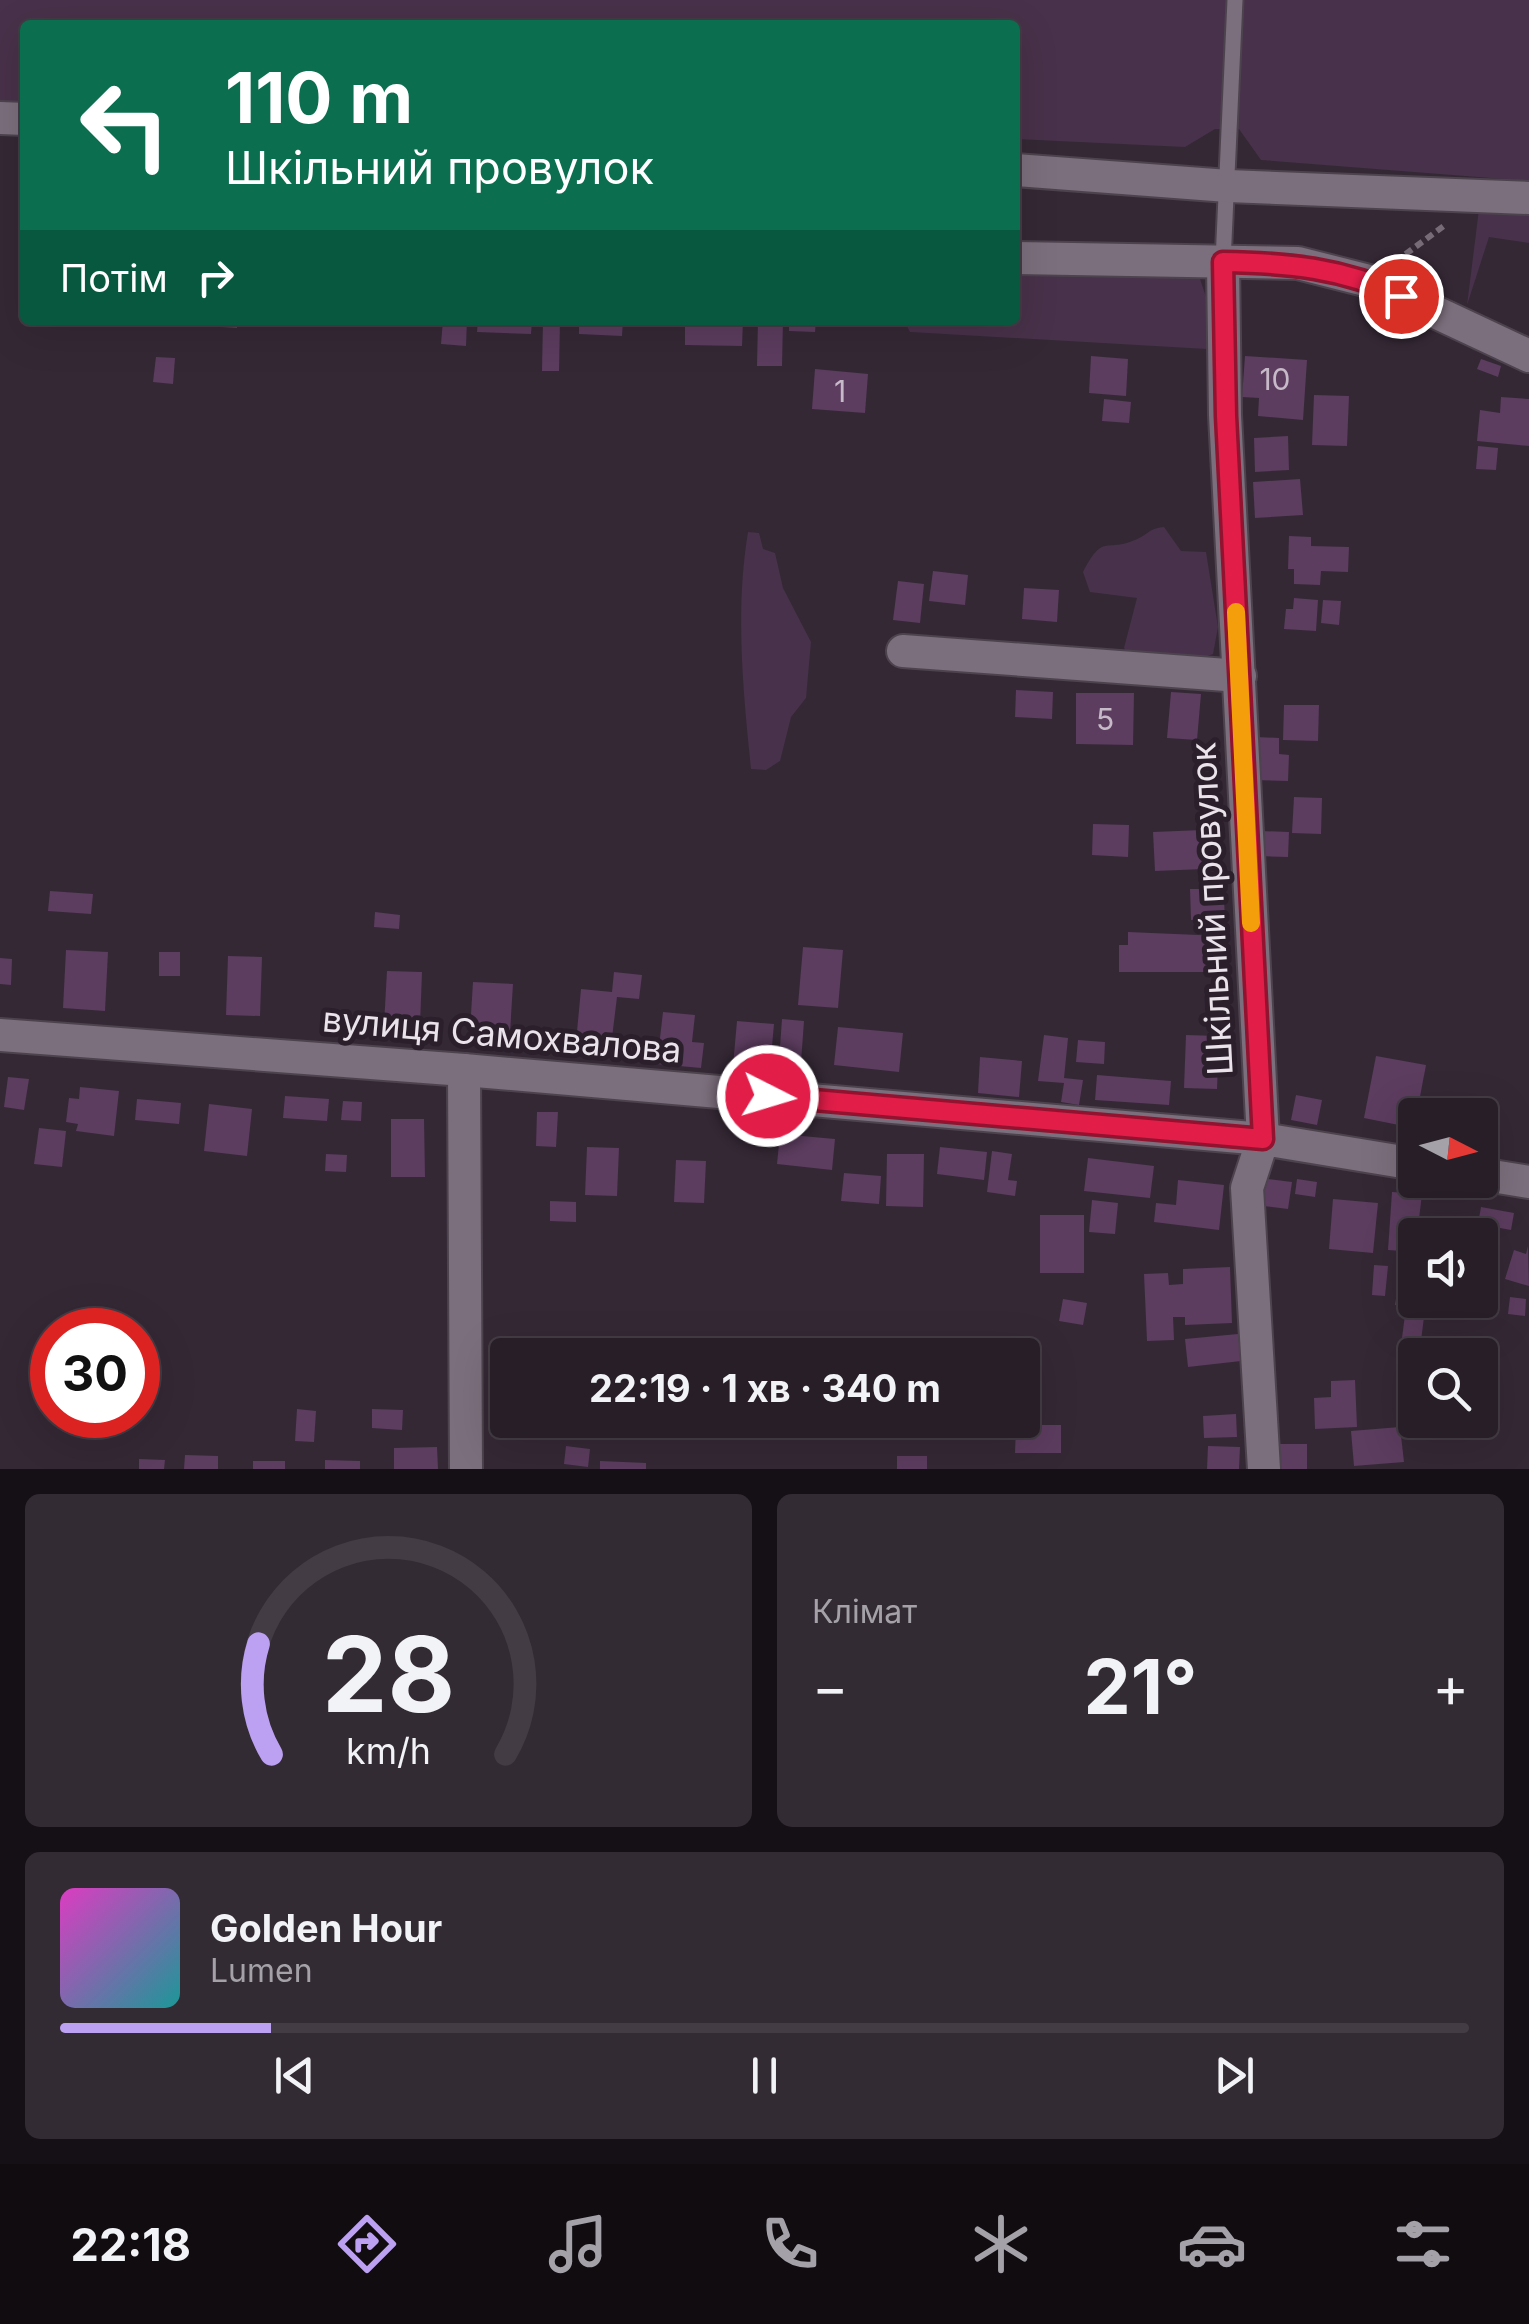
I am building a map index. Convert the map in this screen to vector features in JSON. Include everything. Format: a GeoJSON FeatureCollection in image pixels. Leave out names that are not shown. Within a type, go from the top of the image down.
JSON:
{"type":"FeatureCollection","features":[{"type":"Feature","properties":{"kind":"street"},"geometry":{"type":"LineString","coordinates":[[1020,170],[1228,186],[1529,198]]}},
{"type":"Feature","properties":{"kind":"street"},"geometry":{"type":"LineString","coordinates":[[1020,258],[1298,264],[1370,281],[1529,356]]}},
{"type":"Feature","properties":{"kind":"street","name":"Шкільний провулок"},"geometry":{"type":"LineString","coordinates":[[1223,262],[1226,416],[1263,1139]]}},
{"type":"Feature","properties":{"kind":"street"},"geometry":{"type":"LineString","coordinates":[[903,651],[1240,676]]}},
{"type":"Feature","properties":{"kind":"street","name":"вулиця Самохвалова"},"geometry":{"type":"LineString","coordinates":[[0,1035],[464,1070],[1263,1139],[1398,1161]]}},
{"type":"Feature","properties":{"kind":"street"},"geometry":{"type":"LineString","coordinates":[[464,1070],[466,1469]]}},
{"type":"Feature","properties":{"kind":"street"},"geometry":{"type":"LineString","coordinates":[[1263,1139],[1247,1188],[1264,1469]]}},
{"type":"Feature","properties":{"kind":"street"},"geometry":{"type":"LineString","coordinates":[[1498,1177],[1529,1182]]}},
{"type":"Feature","properties":{"kind":"lane"},"geometry":{"type":"LineString","coordinates":[[1223,262],[1235,0]]}},
{"type":"Feature","properties":{"kind":"path"},"geometry":{"type":"LineString","coordinates":[[1370,281],[1480,199]]}},
{"type":"Feature","properties":{"kind":"shaded area"},"geometry":{"type":"Polygon","coordinates":[[[0,0],[1529,0],[1529,181],[1261,160],[1239,129],[1215,129],[1185,147],[1020,139],[1020,20],[20,20],[20,108],[0,107],[0,0]]]}},
{"type":"Feature","properties":{"kind":"shaded area"},"geometry":{"type":"Polygon","coordinates":[[[1529,208],[1529,243],[1489,237],[1467,305],[1479,209],[1529,208]]]}},
{"type":"Feature","properties":{"kind":"shaded area"},"geometry":{"type":"Polygon","coordinates":[[[1176,268],[1200,279],[1206,297],[1207,349],[910,332],[906,325],[1020,325],[1020,271],[1176,268]]]}},
{"type":"Feature","properties":{"kind":"shaded area"},"geometry":{"type":"Polygon","coordinates":[[[1164,527],[1181,551],[1206,552],[1218,627],[1213,654],[1196,660],[1133,658],[1124,648],[1137,598],[1090,592],[1083,572],[1101,548],[1164,527]]]}},
{"type":"Feature","properties":{"kind":"shaded area"},"geometry":{"type":"Polygon","coordinates":[[[748,532],[759,533],[763,549],[775,553],[783,588],[811,642],[806,698],[791,717],[780,761],[766,770],[751,769],[745,710],[741,621],[748,532]]]}},
{"type":"Feature","properties":{"kind":"building"},"geometry":{"type":"Polygon","coordinates":[[[191,325],[237,325],[237,328],[191,325]]]}},
{"type":"Feature","properties":{"kind":"building"},"geometry":{"type":"Polygon","coordinates":[[[443,325],[467,325],[466,346],[441,344],[443,325]]]}},
{"type":"Feature","properties":{"kind":"building"},"geometry":{"type":"Polygon","coordinates":[[[478,325],[532,325],[531,334],[477,332],[478,325]]]}},
{"type":"Feature","properties":{"kind":"building"},"geometry":{"type":"Polygon","coordinates":[[[543,325],[560,325],[559,371],[542,371],[543,325]]]}},
{"type":"Feature","properties":{"kind":"building"},"geometry":{"type":"Polygon","coordinates":[[[579,325],[623,325],[622,336],[579,334],[579,325]]]}},
{"type":"Feature","properties":{"kind":"building"},"geometry":{"type":"Polygon","coordinates":[[[685,325],[743,325],[742,346],[685,345],[685,325]]]}},
{"type":"Feature","properties":{"kind":"building"},"geometry":{"type":"Polygon","coordinates":[[[758,325],[783,325],[782,366],[757,366],[758,325]]]}},
{"type":"Feature","properties":{"kind":"building"},"geometry":{"type":"Polygon","coordinates":[[[789,325],[816,325],[815,332],[789,331],[789,325]]]}},
{"type":"Feature","properties":{"kind":"building"},"geometry":{"type":"Polygon","coordinates":[[[1091,356],[1128,359],[1126,396],[1089,393],[1091,356]]]}},
{"type":"Feature","properties":{"kind":"building"},"geometry":{"type":"Polygon","coordinates":[[[1245,356],[1307,360],[1303,420],[1258,416],[1259,398],[1242,397],[1245,356]]]}},
{"type":"Feature","properties":{"kind":"building"},"geometry":{"type":"Polygon","coordinates":[[[156,357],[175,358],[173,384],[153,382],[156,357]]]}},
{"type":"Feature","properties":{"kind":"building"},"geometry":{"type":"Polygon","coordinates":[[[1481,359],[1501,366],[1498,377],[1477,369],[1481,359]]]}},
{"type":"Feature","properties":{"kind":"building"},"geometry":{"type":"Polygon","coordinates":[[[815,369],[868,374],[865,413],[812,409],[815,369]]]}},
{"type":"Feature","properties":{"kind":"building"},"geometry":{"type":"Polygon","coordinates":[[[1314,395],[1349,396],[1347,446],[1312,445],[1314,395]]]}},
{"type":"Feature","properties":{"kind":"building"},"geometry":{"type":"Polygon","coordinates":[[[1501,397],[1529,399],[1529,446],[1477,441],[1480,410],[1500,413],[1501,397]]]}},
{"type":"Feature","properties":{"kind":"building"},"geometry":{"type":"Polygon","coordinates":[[[1104,399],[1131,402],[1129,423],[1102,421],[1104,399]]]}},
{"type":"Feature","properties":{"kind":"building"},"geometry":{"type":"Polygon","coordinates":[[[1288,436],[1289,470],[1255,472],[1254,438],[1288,436]]]}},
{"type":"Feature","properties":{"kind":"building"},"geometry":{"type":"Polygon","coordinates":[[[1478,446],[1498,448],[1496,470],[1476,469],[1478,446]]]}},
{"type":"Feature","properties":{"kind":"building"},"geometry":{"type":"Polygon","coordinates":[[[1300,479],[1303,515],[1255,518],[1253,482],[1300,479]]]}},
{"type":"Feature","properties":{"kind":"building"},"geometry":{"type":"Polygon","coordinates":[[[1289,536],[1311,537],[1311,546],[1349,547],[1348,572],[1321,571],[1320,585],[1294,584],[1294,569],[1288,569],[1289,536]]]}},
{"type":"Feature","properties":{"kind":"building"},"geometry":{"type":"Polygon","coordinates":[[[933,571],[968,575],[965,605],[929,601],[933,571]]]}},
{"type":"Feature","properties":{"kind":"building"},"geometry":{"type":"Polygon","coordinates":[[[898,581],[924,584],[920,623],[893,620],[898,581]]]}},
{"type":"Feature","properties":{"kind":"building"},"geometry":{"type":"Polygon","coordinates":[[[1024,588],[1059,590],[1057,622],[1022,619],[1024,588]]]}},
{"type":"Feature","properties":{"kind":"building"},"geometry":{"type":"Polygon","coordinates":[[[1294,598],[1318,600],[1316,631],[1284,629],[1286,609],[1293,609],[1294,598]]]}},
{"type":"Feature","properties":{"kind":"building"},"geometry":{"type":"Polygon","coordinates":[[[1323,600],[1341,601],[1339,625],[1321,623],[1323,600]]]}},
{"type":"Feature","properties":{"kind":"building"},"geometry":{"type":"Polygon","coordinates":[[[1016,690],[1053,692],[1052,719],[1015,717],[1016,690]]]}},
{"type":"Feature","properties":{"kind":"building"},"geometry":{"type":"Polygon","coordinates":[[[1171,692],[1201,694],[1197,740],[1167,738],[1171,692]]]}},
{"type":"Feature","properties":{"kind":"building"},"geometry":{"type":"Polygon","coordinates":[[[1076,693],[1134,693],[1133,745],[1076,744],[1076,693]]]}},
{"type":"Feature","properties":{"kind":"building"},"geometry":{"type":"Polygon","coordinates":[[[1284,705],[1319,705],[1318,741],[1283,740],[1284,705]]]}},
{"type":"Feature","properties":{"kind":"building"},"geometry":{"type":"Polygon","coordinates":[[[1256,737],[1279,738],[1279,754],[1289,755],[1288,781],[1254,780],[1256,737]]]}},
{"type":"Feature","properties":{"kind":"building"},"geometry":{"type":"Polygon","coordinates":[[[1294,797],[1322,798],[1321,834],[1292,833],[1294,797]]]}},
{"type":"Feature","properties":{"kind":"building"},"geometry":{"type":"Polygon","coordinates":[[[1093,824],[1129,825],[1128,857],[1092,855],[1093,824]]]}},
{"type":"Feature","properties":{"kind":"building"},"geometry":{"type":"Polygon","coordinates":[[[1202,830],[1204,869],[1155,871],[1153,832],[1202,830]]]}},
{"type":"Feature","properties":{"kind":"building"},"geometry":{"type":"Polygon","coordinates":[[[1260,831],[1289,832],[1288,857],[1259,856],[1260,831]]]}},
{"type":"Feature","properties":{"kind":"building"},"geometry":{"type":"Polygon","coordinates":[[[1190,889],[1209,889],[1209,900],[1224,900],[1225,919],[1191,920],[1190,889]]]}},
{"type":"Feature","properties":{"kind":"building"},"geometry":{"type":"Polygon","coordinates":[[[50,891],[93,894],[91,914],[48,911],[50,891]]]}},
{"type":"Feature","properties":{"kind":"building"},"geometry":{"type":"Polygon","coordinates":[[[375,912],[400,915],[399,929],[374,927],[375,912]]]}},
{"type":"Feature","properties":{"kind":"building"},"geometry":{"type":"Polygon","coordinates":[[[1128,932],[1222,936],[1222,972],[1119,972],[1119,945],[1128,945],[1128,932]]]}},
{"type":"Feature","properties":{"kind":"building"},"geometry":{"type":"Polygon","coordinates":[[[803,947],[843,950],[838,1008],[798,1005],[803,947]]]}},
{"type":"Feature","properties":{"kind":"building"},"geometry":{"type":"Polygon","coordinates":[[[66,950],[108,952],[105,1011],[63,1008],[66,950]]]}},
{"type":"Feature","properties":{"kind":"building"},"geometry":{"type":"Polygon","coordinates":[[[159,952],[180,952],[180,976],[159,976],[159,952]]]}},
{"type":"Feature","properties":{"kind":"building"},"geometry":{"type":"Polygon","coordinates":[[[228,956],[262,957],[260,1016],[226,1015],[228,956]]]}},
{"type":"Feature","properties":{"kind":"building"},"geometry":{"type":"Polygon","coordinates":[[[0,958],[12,959],[11,985],[0,984],[0,958]]]}},
{"type":"Feature","properties":{"kind":"building"},"geometry":{"type":"Polygon","coordinates":[[[387,971],[422,972],[420,1026],[384,1025],[387,971]]]}},
{"type":"Feature","properties":{"kind":"building"},"geometry":{"type":"Polygon","coordinates":[[[614,972],[642,975],[639,999],[617,997],[611,1046],[576,1042],[581,989],[612,992],[614,972]]]}},
{"type":"Feature","properties":{"kind":"building"},"geometry":{"type":"Polygon","coordinates":[[[473,982],[513,984],[510,1033],[470,1030],[473,982]]]}},
{"type":"Feature","properties":{"kind":"building"},"geometry":{"type":"Polygon","coordinates":[[[663,1012],[695,1015],[692,1042],[704,1043],[701,1068],[657,1064],[663,1012]]]}},
{"type":"Feature","properties":{"kind":"building"},"geometry":{"type":"Polygon","coordinates":[[[782,1019],[804,1021],[800,1076],[778,1075],[782,1019]]]}},
{"type":"Feature","properties":{"kind":"building"},"geometry":{"type":"Polygon","coordinates":[[[737,1021],[774,1024],[770,1069],[733,1066],[737,1021]]]}},
{"type":"Feature","properties":{"kind":"building"},"geometry":{"type":"Polygon","coordinates":[[[838,1027],[903,1033],[899,1072],[834,1065],[838,1027]]]}},
{"type":"Feature","properties":{"kind":"building"},"geometry":{"type":"Polygon","coordinates":[[[1044,1035],[1068,1038],[1064,1078],[1083,1080],[1079,1105],[1061,1102],[1064,1083],[1038,1081],[1044,1035]]]}},
{"type":"Feature","properties":{"kind":"building"},"geometry":{"type":"Polygon","coordinates":[[[1186,1035],[1219,1036],[1217,1089],[1184,1088],[1186,1035]]]}},
{"type":"Feature","properties":{"kind":"building"},"geometry":{"type":"Polygon","coordinates":[[[1078,1040],[1105,1042],[1104,1064],[1076,1062],[1078,1040]]]}},
{"type":"Feature","properties":{"kind":"building"},"geometry":{"type":"Polygon","coordinates":[[[1376,1056],[1426,1065],[1420,1098],[1398,1098],[1398,1125],[1364,1118],[1376,1056]]]}},
{"type":"Feature","properties":{"kind":"building"},"geometry":{"type":"Polygon","coordinates":[[[980,1057],[1022,1061],[1019,1097],[978,1093],[980,1057]]]}},
{"type":"Feature","properties":{"kind":"building"},"geometry":{"type":"Polygon","coordinates":[[[1097,1075],[1171,1081],[1169,1105],[1095,1100],[1097,1075]]]}},
{"type":"Feature","properties":{"kind":"building"},"geometry":{"type":"Polygon","coordinates":[[[8,1077],[29,1079],[24,1110],[4,1107],[8,1077]]]}},
{"type":"Feature","properties":{"kind":"building"},"geometry":{"type":"Polygon","coordinates":[[[80,1087],[119,1091],[114,1136],[76,1131],[78,1124],[66,1122],[69,1098],[79,1099],[80,1087]]]}},
{"type":"Feature","properties":{"kind":"building"},"geometry":{"type":"Polygon","coordinates":[[[1296,1095],[1322,1100],[1317,1125],[1291,1120],[1296,1095]]]}},
{"type":"Feature","properties":{"kind":"building"},"geometry":{"type":"Polygon","coordinates":[[[285,1096],[329,1099],[327,1121],[283,1118],[285,1096]]]}},
{"type":"Feature","properties":{"kind":"building"},"geometry":{"type":"Polygon","coordinates":[[[137,1099],[181,1103],[179,1124],[135,1120],[137,1099]]]}},
{"type":"Feature","properties":{"kind":"building"},"geometry":{"type":"Polygon","coordinates":[[[343,1101],[362,1102],[361,1121],[341,1120],[343,1101]]]}},
{"type":"Feature","properties":{"kind":"building"},"geometry":{"type":"Polygon","coordinates":[[[209,1104],[252,1109],[247,1156],[204,1151],[209,1104]]]}},
{"type":"Feature","properties":{"kind":"building"},"geometry":{"type":"Polygon","coordinates":[[[537,1112],[558,1112],[556,1147],[536,1146],[537,1112]]]}},
{"type":"Feature","properties":{"kind":"building"},"geometry":{"type":"Polygon","coordinates":[[[391,1119],[424,1119],[425,1177],[391,1177],[391,1119]]]}},
{"type":"Feature","properties":{"kind":"building"},"geometry":{"type":"Polygon","coordinates":[[[39,1128],[66,1131],[62,1167],[34,1164],[39,1128]]]}},
{"type":"Feature","properties":{"kind":"building"},"geometry":{"type":"Polygon","coordinates":[[[780,1134],[835,1139],[832,1170],[777,1164],[780,1134]]]}},
{"type":"Feature","properties":{"kind":"building"},"geometry":{"type":"Polygon","coordinates":[[[587,1147],[619,1148],[617,1196],[585,1195],[587,1147]]]}},
{"type":"Feature","properties":{"kind":"building"},"geometry":{"type":"Polygon","coordinates":[[[940,1147],[987,1152],[984,1180],[937,1174],[940,1147]]]}},
{"type":"Feature","properties":{"kind":"building"},"geometry":{"type":"Polygon","coordinates":[[[992,1151],[1012,1154],[1008,1180],[1017,1181],[1015,1196],[987,1192],[992,1151]]]}},
{"type":"Feature","properties":{"kind":"building"},"geometry":{"type":"Polygon","coordinates":[[[326,1154],[347,1155],[346,1172],[325,1171],[326,1154]]]}},
{"type":"Feature","properties":{"kind":"building"},"geometry":{"type":"Polygon","coordinates":[[[887,1154],[924,1154],[923,1207],[886,1206],[887,1154]]]}},
{"type":"Feature","properties":{"kind":"building"},"geometry":{"type":"Polygon","coordinates":[[[1088,1158],[1154,1166],[1150,1198],[1084,1191],[1088,1158]]]}},
{"type":"Feature","properties":{"kind":"building"},"geometry":{"type":"Polygon","coordinates":[[[676,1160],[706,1161],[704,1203],[674,1202],[676,1160]]]}},
{"type":"Feature","properties":{"kind":"building"},"geometry":{"type":"Polygon","coordinates":[[[844,1173],[881,1176],[879,1204],[841,1201],[844,1173]]]}},
{"type":"Feature","properties":{"kind":"building"},"geometry":{"type":"Polygon","coordinates":[[[1259,1178],[1292,1182],[1288,1209],[1255,1205],[1259,1178]]]}},
{"type":"Feature","properties":{"kind":"building"},"geometry":{"type":"Polygon","coordinates":[[[1297,1179],[1317,1182],[1315,1197],[1295,1194],[1297,1179]]]}},
{"type":"Feature","properties":{"kind":"building"},"geometry":{"type":"Polygon","coordinates":[[[1178,1180],[1224,1185],[1219,1230],[1154,1222],[1156,1203],[1176,1205],[1178,1180]]]}},
{"type":"Feature","properties":{"kind":"building"},"geometry":{"type":"Polygon","coordinates":[[[1392,1192],[1398,1192],[1398,1198],[1422,1198],[1419,1218],[1398,1218],[1398,1251],[1388,1250],[1392,1192]]]}},
{"type":"Feature","properties":{"kind":"building"},"geometry":{"type":"Polygon","coordinates":[[[1333,1199],[1378,1203],[1373,1253],[1329,1249],[1333,1199]]]}},
{"type":"Feature","properties":{"kind":"building"},"geometry":{"type":"Polygon","coordinates":[[[1092,1200],[1118,1203],[1115,1234],[1089,1232],[1092,1200]]]}},
{"type":"Feature","properties":{"kind":"building"},"geometry":{"type":"Polygon","coordinates":[[[550,1201],[576,1202],[576,1222],[550,1221],[550,1201]]]}},
{"type":"Feature","properties":{"kind":"building"},"geometry":{"type":"Polygon","coordinates":[[[1481,1207],[1514,1213],[1511,1230],[1498,1228],[1498,1218],[1479,1218],[1481,1207]]]}},
{"type":"Feature","properties":{"kind":"building"},"geometry":{"type":"Polygon","coordinates":[[[1040,1215],[1084,1215],[1084,1273],[1040,1273],[1040,1215]]]}},
{"type":"Feature","properties":{"kind":"building"},"geometry":{"type":"Polygon","coordinates":[[[1528,1246],[1529,1286],[1505,1279],[1514,1250],[1526,1254],[1528,1246]]]}},
{"type":"Feature","properties":{"kind":"building"},"geometry":{"type":"Polygon","coordinates":[[[1374,1265],[1388,1266],[1385,1296],[1372,1295],[1374,1265]]]}},
{"type":"Feature","properties":{"kind":"building"},"geometry":{"type":"Polygon","coordinates":[[[1230,1267],[1232,1323],[1185,1325],[1185,1317],[1173,1317],[1174,1340],[1147,1341],[1144,1274],[1168,1273],[1169,1285],[1183,1284],[1183,1269],[1230,1267]]]}},
{"type":"Feature","properties":{"kind":"building"},"geometry":{"type":"Polygon","coordinates":[[[1510,1297],[1526,1299],[1525,1316],[1508,1314],[1510,1297]]]}},
{"type":"Feature","properties":{"kind":"building"},"geometry":{"type":"Polygon","coordinates":[[[1063,1299],[1087,1303],[1083,1325],[1059,1321],[1063,1299]]]}},
{"type":"Feature","properties":{"kind":"building"},"geometry":{"type":"Polygon","coordinates":[[[1405,1318],[1424,1318],[1421,1338],[1402,1338],[1405,1318]]]}},
{"type":"Feature","properties":{"kind":"building"},"geometry":{"type":"Polygon","coordinates":[[[1238,1334],[1241,1361],[1188,1367],[1185,1339],[1238,1334]]]}},
{"type":"Feature","properties":{"kind":"building"},"geometry":{"type":"Polygon","coordinates":[[[1355,1380],[1357,1427],[1315,1429],[1314,1398],[1331,1397],[1331,1381],[1355,1380]]]}},
{"type":"Feature","properties":{"kind":"building"},"geometry":{"type":"Polygon","coordinates":[[[297,1409],[316,1411],[314,1442],[295,1441],[297,1409]]]}},
{"type":"Feature","properties":{"kind":"building"},"geometry":{"type":"Polygon","coordinates":[[[372,1409],[403,1410],[402,1430],[372,1428],[372,1409]]]}},
{"type":"Feature","properties":{"kind":"building"},"geometry":{"type":"Polygon","coordinates":[[[1236,1414],[1237,1437],[1204,1438],[1203,1416],[1236,1414]]]}},
{"type":"Feature","properties":{"kind":"building"},"geometry":{"type":"Polygon","coordinates":[[[1040,1425],[1061,1425],[1061,1453],[1015,1453],[1016,1438],[1040,1438],[1040,1425]]]}},
{"type":"Feature","properties":{"kind":"building"},"geometry":{"type":"Polygon","coordinates":[[[1398,1427],[1404,1462],[1354,1466],[1351,1431],[1398,1427]]]}},
{"type":"Feature","properties":{"kind":"building"},"geometry":{"type":"Polygon","coordinates":[[[1277,1444],[1307,1444],[1307,1469],[1277,1469],[1277,1444]]]}},
{"type":"Feature","properties":{"kind":"building"},"geometry":{"type":"Polygon","coordinates":[[[566,1446],[590,1449],[588,1467],[564,1464],[566,1446]]]}},
{"type":"Feature","properties":{"kind":"building"},"geometry":{"type":"Polygon","coordinates":[[[1208,1446],[1240,1447],[1239,1469],[1207,1469],[1208,1446]]]}},
{"type":"Feature","properties":{"kind":"building"},"geometry":{"type":"Polygon","coordinates":[[[437,1447],[438,1469],[394,1469],[394,1448],[437,1447]]]}},
{"type":"Feature","properties":{"kind":"building"},"geometry":{"type":"Polygon","coordinates":[[[185,1455],[218,1456],[218,1469],[184,1469],[185,1455]]]}},
{"type":"Feature","properties":{"kind":"building"},"geometry":{"type":"Polygon","coordinates":[[[897,1456],[927,1456],[927,1469],[897,1469],[897,1456]]]}},
{"type":"Feature","properties":{"kind":"building"},"geometry":{"type":"Polygon","coordinates":[[[139,1459],[165,1460],[164,1469],[139,1469],[139,1459]]]}},
{"type":"Feature","properties":{"kind":"building"},"geometry":{"type":"Polygon","coordinates":[[[325,1460],[360,1461],[360,1469],[325,1469],[325,1460]]]}},
{"type":"Feature","properties":{"kind":"building"},"geometry":{"type":"Polygon","coordinates":[[[253,1461],[285,1461],[285,1469],[253,1469],[253,1461]]]}},
{"type":"Feature","properties":{"kind":"building"},"geometry":{"type":"Polygon","coordinates":[[[600,1461],[646,1463],[646,1469],[600,1469],[600,1461]]]}},
{"type":"Feature","properties":{"kind":"slow traffic"},"geometry":{"type":"LineString","coordinates":[[1236,612],[1251,923]]}},
{"type":"Feature","properties":{"kind":"route"},"geometry":{"type":"LineString","coordinates":[[768,1096],[1263,1139],[1226,416],[1223,262],[1298,264],[1370,281],[1401,296]]}}]}
